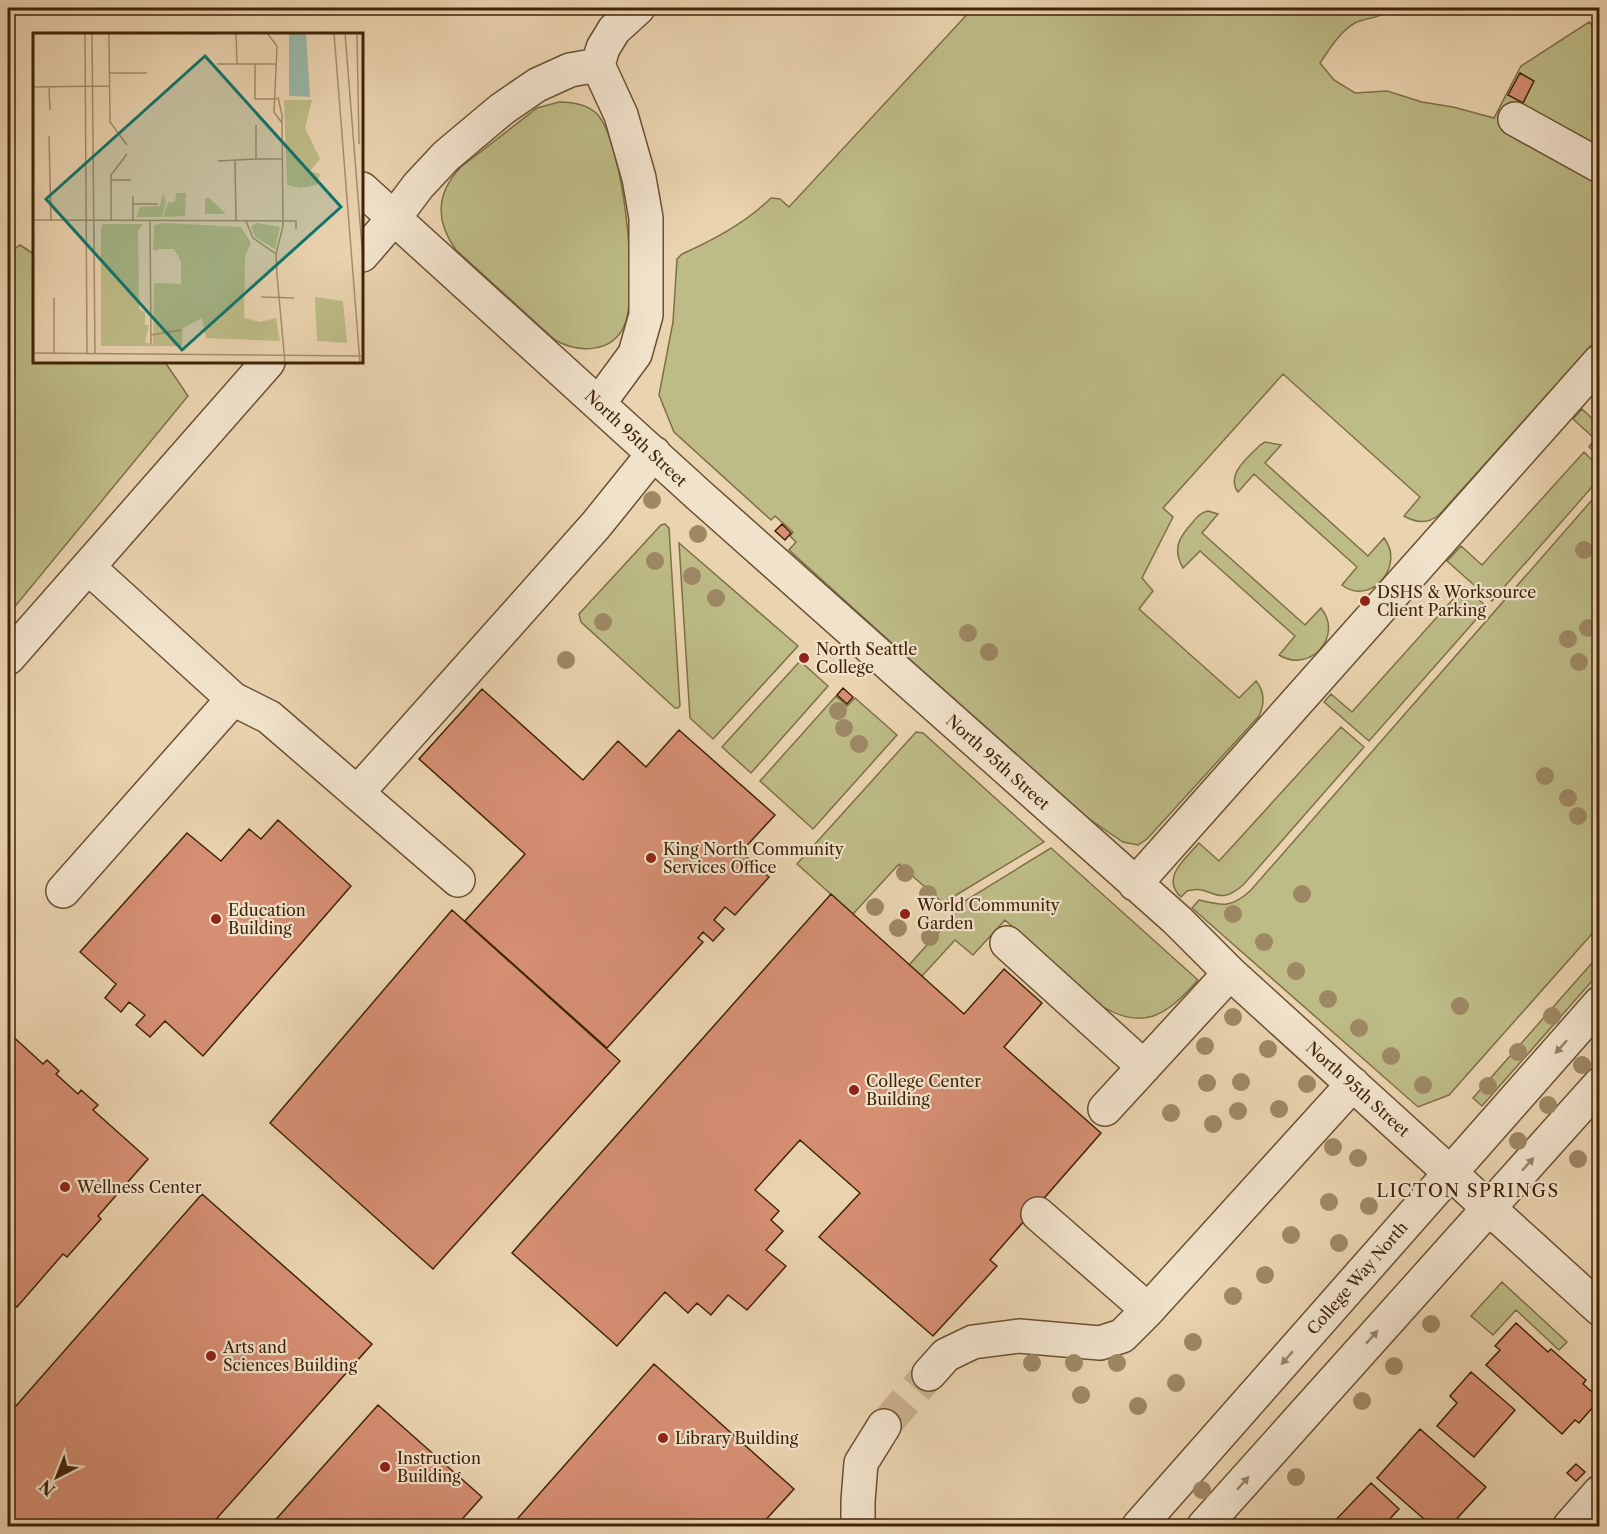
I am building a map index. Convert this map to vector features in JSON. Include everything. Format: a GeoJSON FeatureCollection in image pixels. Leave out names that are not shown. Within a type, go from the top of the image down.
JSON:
{"type":"FeatureCollection","features":[{"type":"Feature","properties":{"kind":"street"},"geometry":{"type":"LineString","coordinates":[[599,403],[635,354],[646,315],[646,218],[639,178],[621,116],[598,65],[603,48],[614,30],[638,8]]}},
{"type":"Feature","properties":{"kind":"street"},"geometry":{"type":"LineString","coordinates":[[363,254],[418,186],[446,156],[502,109],[537,85],[570,70],[598,65]]}},
{"type":"Feature","properties":{"kind":"street"},"geometry":{"type":"LineString","coordinates":[[1515,119],[1599,166]]}},
{"type":"Feature","properties":{"kind":"street","name":"North 95th Street"},"geometry":{"type":"LineString","coordinates":[[363,190],[708,504],[1177,920],[1230,973],[1599,1309]]}},
{"type":"Feature","properties":{"kind":"street"},"geometry":{"type":"LineString","coordinates":[[1135,884],[1599,362]]}},
{"type":"Feature","properties":{"kind":"street"},"geometry":{"type":"LineString","coordinates":[[8,658],[267,363]]}},
{"type":"Feature","properties":{"kind":"street"},"geometry":{"type":"LineString","coordinates":[[357,793],[596,525],[654,453]]}},
{"type":"Feature","properties":{"kind":"street"},"geometry":{"type":"LineString","coordinates":[[88,567],[233,699],[269,717],[458,880]]}},
{"type":"Feature","properties":{"kind":"street"},"geometry":{"type":"LineString","coordinates":[[63,891],[233,699]]}},
{"type":"Feature","properties":{"kind":"street"},"geometry":{"type":"LineString","coordinates":[[1007,943],[1144,1066]]}},
{"type":"Feature","properties":{"kind":"street"},"geometry":{"type":"LineString","coordinates":[[1105,1109],[1230,973]]}},
{"type":"Feature","properties":{"kind":"street","name":"College Way North"},"geometry":{"type":"LineString","coordinates":[[1139,1527],[1599,1003]]}},
{"type":"Feature","properties":{"kind":"street"},"geometry":{"type":"LineString","coordinates":[[929,1374],[946,1355],[973,1342],[1018,1336],[1100,1343],[1122,1336],[1353,1084]]}},
{"type":"Feature","properties":{"kind":"street"},"geometry":{"type":"LineString","coordinates":[[1204,1527],[1599,1084]]}},
{"type":"Feature","properties":{"kind":"street"},"geometry":{"type":"LineString","coordinates":[[1038,1214],[1148,1310]]}},
{"type":"Feature","properties":{"kind":"street"},"geometry":{"type":"LineString","coordinates":[[858,1527],[861,1462],[884,1426]]}},
{"type":"Feature","properties":{"kind":"street"},"geometry":{"type":"LineString","coordinates":[[1570,1527],[1599,1492]]}},
{"type":"Feature","properties":{"kind":"shaded area"},"geometry":{"type":"Polygon","coordinates":[[[973,8],[1390,8],[1379,16],[1355,23],[1335,41],[1320,63],[1334,80],[1355,93],[1387,91],[1422,102],[1453,107],[1494,118],[1521,66],[1589,22],[1599,32],[1599,337],[1439,515],[1426,521],[1417,521],[1404,516],[1420,497],[1283,374],[1163,508],[1173,517],[1142,578],[1153,591],[1139,609],[1239,698],[1256,681],[1262,693],[1261,711],[1259,716],[1147,839],[1138,845],[1123,842],[1076,810],[789,550],[796,542],[790,536],[793,532],[775,516],[771,520],[674,432],[659,395],[673,322],[677,259],[682,254],[718,237],[740,223],[771,198],[780,199],[789,207],[973,8]]]}},
{"type":"Feature","properties":{"kind":"shaded area"},"geometry":{"type":"Polygon","coordinates":[[[559,102],[575,103],[589,108],[597,114],[606,129],[621,183],[626,216],[630,280],[629,306],[625,324],[612,341],[594,348],[574,347],[555,340],[456,250],[444,228],[442,218],[443,197],[461,167],[537,108],[559,102]]]}},
{"type":"Feature","properties":{"kind":"shaded area"},"geometry":{"type":"Polygon","coordinates":[[[20,245],[33,253],[33,363],[166,363],[188,396],[8,615],[8,254],[20,245]]]}},
{"type":"Feature","properties":{"kind":"shaded area"},"geometry":{"type":"Polygon","coordinates":[[[1582,409],[1599,425],[1599,456],[1589,447],[1595,439],[1573,419],[1582,409]]]}},
{"type":"Feature","properties":{"kind":"shaded area"},"geometry":{"type":"Polygon","coordinates":[[[1265,442],[1281,445],[1265,463],[1368,556],[1384,538],[1390,549],[1391,560],[1382,580],[1363,591],[1342,585],[1357,567],[1254,474],[1238,492],[1234,479],[1236,472],[1245,460],[1265,442]]]}},
{"type":"Feature","properties":{"kind":"shaded area"},"geometry":{"type":"Polygon","coordinates":[[[1584,452],[1599,467],[1599,479],[1492,601],[1447,561],[1461,546],[1482,565],[1584,452]]]}},
{"type":"Feature","properties":{"kind":"shaded area"},"geometry":{"type":"Polygon","coordinates":[[[1599,492],[1599,926],[1449,1095],[1418,1107],[1192,908],[1199,900],[1215,904],[1233,903],[1251,890],[1599,492]]]}},
{"type":"Feature","properties":{"kind":"shaded area"},"geometry":{"type":"Polygon","coordinates":[[[1203,512],[1218,514],[1202,533],[1305,625],[1321,608],[1327,619],[1328,630],[1326,640],[1312,656],[1302,660],[1291,660],[1279,655],[1295,636],[1200,551],[1183,568],[1178,555],[1181,538],[1203,512]]]}},
{"type":"Feature","properties":{"kind":"shaded area"},"geometry":{"type":"Polygon","coordinates":[[[665,524],[669,528],[680,706],[678,708],[675,708],[581,622],[579,614],[661,525],[665,524]]]}},
{"type":"Feature","properties":{"kind":"shaded area"},"geometry":{"type":"Polygon","coordinates":[[[679,543],[798,646],[713,739],[690,718],[679,543]]]}},
{"type":"Feature","properties":{"kind":"shaded area"},"geometry":{"type":"Polygon","coordinates":[[[1464,587],[1487,607],[1369,741],[1324,702],[1331,694],[1352,712],[1464,587]]]}},
{"type":"Feature","properties":{"kind":"shaded area"},"geometry":{"type":"Polygon","coordinates":[[[800,661],[828,686],[751,773],[722,747],[800,661]]]}},
{"type":"Feature","properties":{"kind":"shaded area"},"geometry":{"type":"Polygon","coordinates":[[[836,696],[847,706],[855,698],[897,735],[813,829],[760,781],[836,696]]]}},
{"type":"Feature","properties":{"kind":"shaded area"},"geometry":{"type":"Polygon","coordinates":[[[1341,727],[1364,747],[1244,884],[1227,895],[1220,896],[1195,889],[1187,891],[1181,897],[1175,890],[1174,876],[1177,868],[1199,843],[1219,861],[1341,727]]]}},
{"type":"Feature","properties":{"kind":"shaded area"},"geometry":{"type":"Polygon","coordinates":[[[916,732],[923,733],[1044,842],[943,903],[899,864],[853,914],[797,864],[916,732]]]}},
{"type":"Feature","properties":{"kind":"shaded area"},"geometry":{"type":"Polygon","coordinates":[[[1051,848],[1198,980],[1175,1003],[1164,1011],[1140,1018],[1127,1017],[1113,1012],[1097,1003],[1005,920],[973,955],[955,940],[922,976],[909,965],[955,914],[950,910],[1051,848]]]}},
{"type":"Feature","properties":{"kind":"shaded area"},"geometry":{"type":"Polygon","coordinates":[[[1599,955],[1599,973],[1482,1106],[1473,1098],[1599,955]]]}},
{"type":"Feature","properties":{"kind":"shaded area"},"geometry":{"type":"Polygon","coordinates":[[[1502,1282],[1567,1342],[1559,1350],[1516,1310],[1493,1335],[1471,1316],[1502,1282]]]}},
{"type":"Feature","properties":{"kind":"building"},"geometry":{"type":"Polygon","coordinates":[[[1520,73],[1534,81],[1523,103],[1508,95],[1520,73]]]}},
{"type":"Feature","properties":{"kind":"building"},"geometry":{"type":"Polygon","coordinates":[[[782,524],[791,533],[785,540],[775,531],[782,524]]]}},
{"type":"Feature","properties":{"kind":"building"},"geometry":{"type":"Polygon","coordinates":[[[843,688],[853,697],[847,704],[837,695],[843,688]]]}},
{"type":"Feature","properties":{"kind":"building"},"geometry":{"type":"Polygon","coordinates":[[[482,689],[583,780],[618,741],[646,767],[679,730],[775,815],[741,852],[769,877],[735,915],[725,907],[714,920],[724,929],[713,941],[703,932],[698,938],[703,942],[607,1048],[465,921],[525,854],[419,759],[482,689]]]}},
{"type":"Feature","properties":{"kind":"building","name":"Education Building"},"geometry":{"type":"Polygon","coordinates":[[[278,820],[351,886],[203,1056],[165,1021],[150,1037],[136,1025],[145,1015],[129,1002],[121,1012],[105,998],[116,984],[80,952],[187,833],[221,861],[249,829],[261,839],[278,820]]]}},
{"type":"Feature","properties":{"kind":"building","name":"College Center Building"},"geometry":{"type":"Polygon","coordinates":[[[831,894],[964,1014],[1004,969],[1042,1003],[1004,1047],[1101,1133],[990,1260],[997,1266],[933,1336],[819,1237],[860,1193],[800,1140],[755,1190],[779,1211],[771,1220],[783,1231],[766,1250],[786,1266],[747,1310],[728,1295],[711,1315],[697,1303],[688,1313],[665,1292],[617,1346],[512,1253],[831,894]]]}},
{"type":"Feature","properties":{"kind":"building"},"geometry":{"type":"Polygon","coordinates":[[[452,910],[620,1061],[433,1269],[270,1123],[452,910]]]}},
{"type":"Feature","properties":{"kind":"building","name":"Wellness Center"},"geometry":{"type":"Polygon","coordinates":[[[8,1032],[43,1064],[47,1060],[59,1071],[56,1074],[78,1094],[81,1090],[98,1105],[93,1110],[148,1159],[98,1216],[101,1219],[67,1257],[63,1254],[17,1307],[8,1299],[8,1032]]]}},
{"type":"Feature","properties":{"kind":"building","name":"Arts and Sciences Building"},"geometry":{"type":"Polygon","coordinates":[[[202,1194],[372,1344],[210,1526],[8,1526],[8,1415],[202,1194]]]}},
{"type":"Feature","properties":{"kind":"building"},"geometry":{"type":"Polygon","coordinates":[[[1516,1323],[1548,1352],[1551,1349],[1586,1380],[1583,1384],[1600,1399],[1579,1423],[1575,1420],[1562,1434],[1486,1365],[1500,1350],[1495,1346],[1516,1323]]]}},
{"type":"Feature","properties":{"kind":"building","name":"Library Building"},"geometry":{"type":"Polygon","coordinates":[[[654,1364],[794,1489],[760,1526],[511,1526],[654,1364]]]}},
{"type":"Feature","properties":{"kind":"building"},"geometry":{"type":"Polygon","coordinates":[[[1471,1372],[1515,1410],[1474,1457],[1437,1426],[1457,1403],[1450,1396],[1471,1372]]]}},
{"type":"Feature","properties":{"kind":"building","name":"Instruction Building"},"geometry":{"type":"Polygon","coordinates":[[[378,1405],[482,1497],[456,1526],[270,1526],[378,1405]]]}},
{"type":"Feature","properties":{"kind":"building"},"geometry":{"type":"Polygon","coordinates":[[[1420,1429],[1486,1487],[1450,1526],[1432,1526],[1377,1478],[1420,1429]]]}},
{"type":"Feature","properties":{"kind":"building"},"geometry":{"type":"Polygon","coordinates":[[[1576,1464],[1585,1472],[1576,1481],[1567,1473],[1576,1464]]]}},
{"type":"Feature","properties":{"kind":"building"},"geometry":{"type":"Polygon","coordinates":[[[1371,1483],[1399,1509],[1384,1525],[1386,1526],[1330,1526],[1371,1483]]]}},
{"type":"Feature","properties":{"kind":"tunnel"},"geometry":{"type":"LineString","coordinates":[[884,1426],[929,1374]]}},
{"type":"Feature","properties":{"kind":"place","name":"DSHS & Worksource Client Parking"},"geometry":{"type":"Point","coordinates":[1365,601]}},
{"type":"Feature","properties":{"kind":"place","name":"North Seattle College"},"geometry":{"type":"Point","coordinates":[804,658]}},
{"type":"Feature","properties":{"kind":"place","name":"King North Community Services Office"},"geometry":{"type":"Point","coordinates":[651,858]}},
{"type":"Feature","properties":{"kind":"place","name":"World Community Garden"},"geometry":{"type":"Point","coordinates":[905,914]}},
{"type":"Feature","properties":{"kind":"place","name":"Education Building"},"geometry":{"type":"Point","coordinates":[216,919]}},
{"type":"Feature","properties":{"kind":"place","name":"College Center Building"},"geometry":{"type":"Point","coordinates":[854,1090]}},
{"type":"Feature","properties":{"kind":"place","name":"Wellness Center"},"geometry":{"type":"Point","coordinates":[65,1187]}},
{"type":"Feature","properties":{"kind":"place","name":"Arts and Sciences Building"},"geometry":{"type":"Point","coordinates":[211,1356]}},
{"type":"Feature","properties":{"kind":"place","name":"Library Building"},"geometry":{"type":"Point","coordinates":[663,1438]}},
{"type":"Feature","properties":{"kind":"place","name":"Instruction Building"},"geometry":{"type":"Point","coordinates":[385,1467]}},
{"type":"Feature","properties":{"kind":"district","name":"LICTON SPRINGS"},"geometry":{"type":"Point","coordinates":[1468,1191]}}]}
